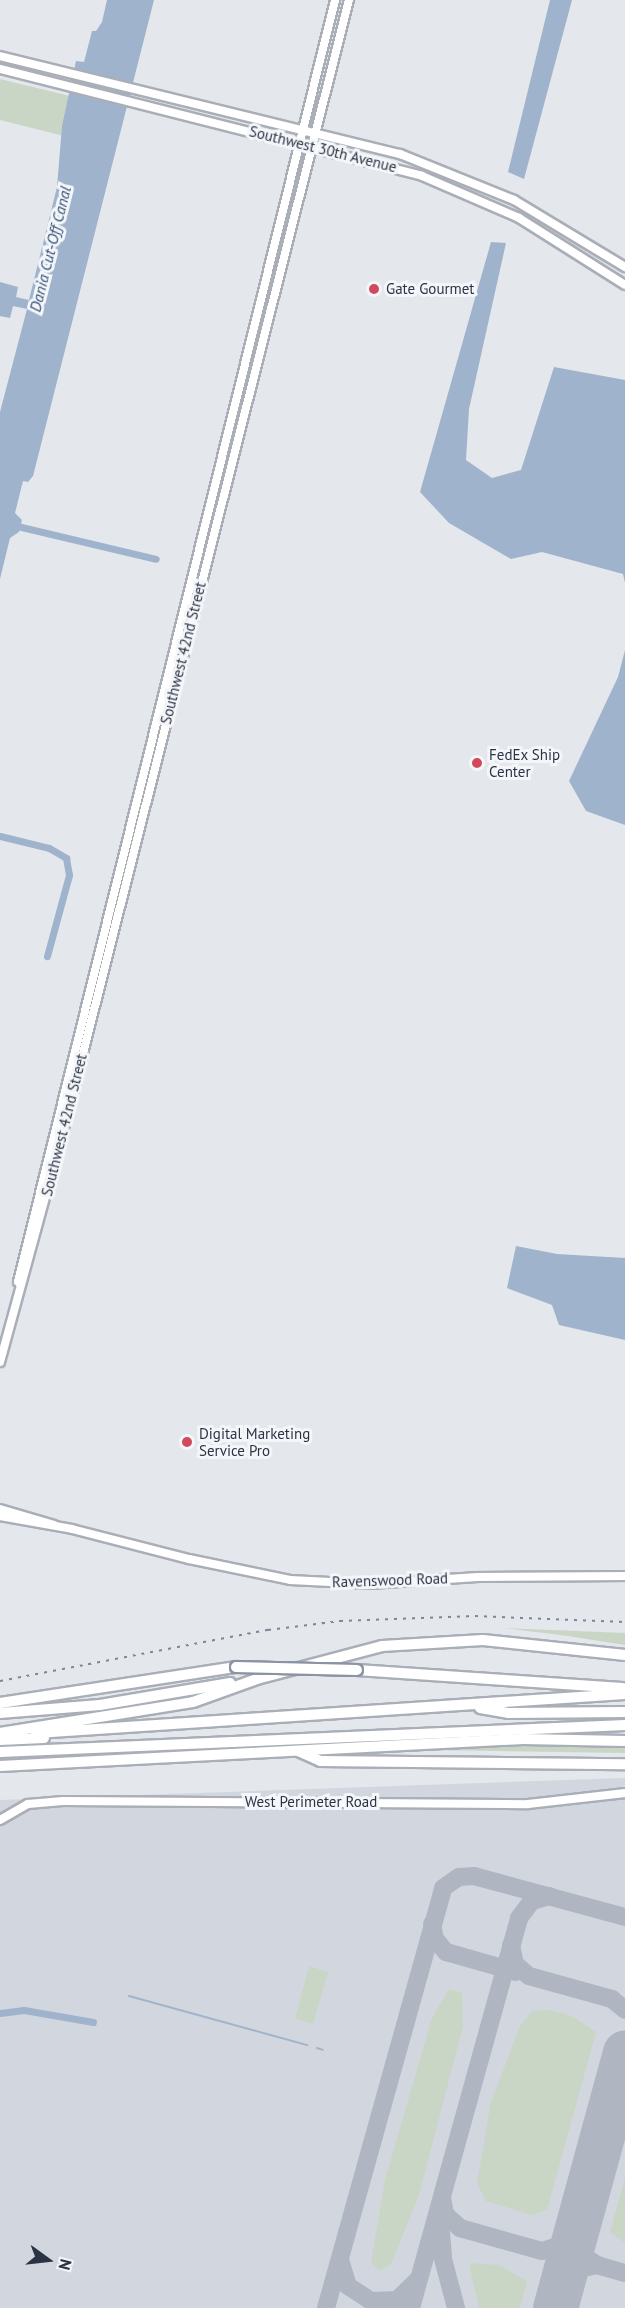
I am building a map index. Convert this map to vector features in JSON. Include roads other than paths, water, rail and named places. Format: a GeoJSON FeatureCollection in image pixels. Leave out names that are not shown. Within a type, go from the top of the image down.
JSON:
{"type":"FeatureCollection","features":[{"type":"Feature","properties":{"kind":"highway"},"geometry":{"type":"LineString","coordinates":[[0,1734],[193,1702],[257,1679],[360,1650],[446,1640],[531,1642],[625,1655]]}},
{"type":"Feature","properties":{"kind":"highway"},"geometry":{"type":"LineString","coordinates":[[0,1703],[236,1667],[357,1671],[625,1688]]}},
{"type":"Feature","properties":{"kind":"highway"},"geometry":{"type":"LineString","coordinates":[[0,1713],[100,1705],[257,1679]]}},
{"type":"Feature","properties":{"kind":"highway"},"geometry":{"type":"LineString","coordinates":[[0,1734],[625,1694]]}},
{"type":"Feature","properties":{"kind":"highway"},"geometry":{"type":"LineString","coordinates":[[0,1740],[188,1731],[480,1708],[625,1701]]}},
{"type":"Feature","properties":{"kind":"highway"},"geometry":{"type":"LineString","coordinates":[[480,1708],[508,1713],[625,1712]]}},
{"type":"Feature","properties":{"kind":"highway"},"geometry":{"type":"LineString","coordinates":[[0,1752],[625,1725]]}},
{"type":"Feature","properties":{"kind":"highway"},"geometry":{"type":"LineString","coordinates":[[540,1728],[625,1732]]}},
{"type":"Feature","properties":{"kind":"highway"},"geometry":{"type":"LineString","coordinates":[[0,1766],[522,1739],[625,1741]]}},
{"type":"Feature","properties":{"kind":"highway"},"geometry":{"type":"LineString","coordinates":[[296,1750],[320,1761],[625,1764]]}},
{"type":"Feature","properties":{"kind":"street","name":"Southwest 42nd Street"},"geometry":{"type":"LineString","coordinates":[[14,1306],[22,1254],[335,0]]}},
{"type":"Feature","properties":{"kind":"street","name":"Southwest 42nd Street"},"geometry":{"type":"LineString","coordinates":[[0,1362],[98,992],[350,0]]}},
{"type":"Feature","properties":{"kind":"street","name":"Southwest 30th Avenue"},"geometry":{"type":"LineString","coordinates":[[0,56],[400,154],[470,179],[536,211],[625,267]]}},
{"type":"Feature","properties":{"kind":"street","name":"Southwest 30th Avenue"},"geometry":{"type":"LineString","coordinates":[[0,69],[405,170],[475,197],[547,234],[625,285]]}},
{"type":"Feature","properties":{"kind":"street"},"geometry":{"type":"LineString","coordinates":[[151,741],[155,764]]}},
{"type":"Feature","properties":{"kind":"street"},"geometry":{"type":"LineString","coordinates":[[93,973],[98,992]]}},
{"type":"Feature","properties":{"kind":"street","name":"Ravenswood Road"},"geometry":{"type":"LineString","coordinates":[[0,1509],[54,1525],[290,1580],[370,1584],[478,1577],[625,1576]]}},
{"type":"Feature","properties":{"kind":"street","name":"Ravenswood Road"},"geometry":{"type":"LineString","coordinates":[[0,1516],[54,1525]]}},
{"type":"Feature","properties":{"kind":"street","name":"West Perimeter Road"},"geometry":{"type":"LineString","coordinates":[[0,1820],[28,1804],[63,1800],[539,1804],[625,1792]]}},
{"type":"Feature","properties":{"kind":"water","name":"Dania Cut-Off Canal"},"geometry":{"type":"Polygon","coordinates":[[[107,0],[154,0],[33,476],[28,482],[23,481],[15,513],[22,520],[19,532],[10,538],[0,579],[0,412],[27,309],[13,306],[10,318],[0,316],[0,282],[18,287],[16,297],[29,300],[57,187],[62,126],[76,61],[84,62],[92,31],[96,31],[102,22],[107,0]]]}},
{"type":"Feature","properties":{"kind":"water"},"geometry":{"type":"Polygon","coordinates":[[[550,0],[572,0],[524,179],[508,172],[550,0]]]}},
{"type":"Feature","properties":{"kind":"water"},"geometry":{"type":"Polygon","coordinates":[[[491,242],[506,243],[469,409],[466,460],[492,478],[521,470],[554,367],[625,380],[625,583],[623,574],[542,552],[511,559],[449,523],[420,492],[491,242]]]}},
{"type":"Feature","properties":{"kind":"water"},"geometry":{"type":"Polygon","coordinates":[[[625,650],[625,825],[586,811],[569,781],[618,677],[625,650]]]}},
{"type":"Feature","properties":{"kind":"water"},"geometry":{"type":"Polygon","coordinates":[[[516,1246],[557,1254],[625,1258],[625,1340],[559,1325],[552,1305],[507,1288],[516,1246]]]}},
{"type":"Feature","properties":{"kind":"waterway"},"geometry":{"type":"LineString","coordinates":[[0,522],[156,559]]}},
{"type":"Feature","properties":{"kind":"waterway"},"geometry":{"type":"LineString","coordinates":[[0,836],[49,848],[66,858],[69,875],[47,956]]}},
{"type":"Feature","properties":{"kind":"waterway"},"geometry":{"type":"LineString","coordinates":[[129,1996],[307,2045]]}},
{"type":"Feature","properties":{"kind":"waterway"},"geometry":{"type":"LineString","coordinates":[[0,2013],[24,2010],[93,2022]]}},
{"type":"Feature","properties":{"kind":"waterway"},"geometry":{"type":"LineString","coordinates":[[317,2048],[323,2050]]}},
{"type":"Feature","properties":{"kind":"railway"},"geometry":{"type":"LineString","coordinates":[[0,1681],[268,1630],[340,1621],[475,1616],[625,1622]]}},
{"type":"Feature","properties":{"kind":"place","name":"Gate Gourmet"},"geometry":{"type":"Point","coordinates":[374,289]}},
{"type":"Feature","properties":{"kind":"place","name":"FedEx Ship Center"},"geometry":{"type":"Point","coordinates":[477,763]}},
{"type":"Feature","properties":{"kind":"place","name":"Digital Marketing Service Pro"},"geometry":{"type":"Point","coordinates":[187,1442]}}]}
